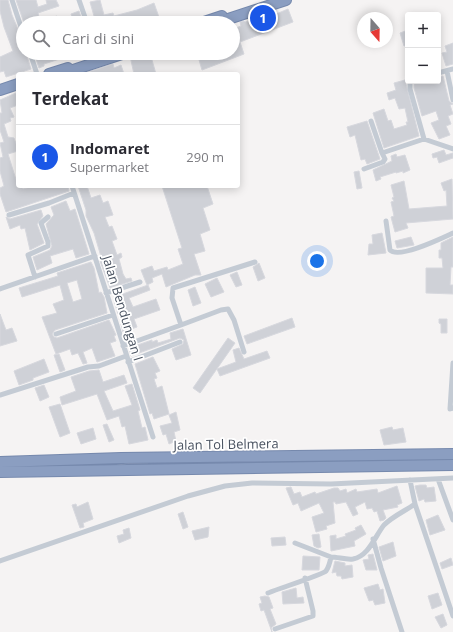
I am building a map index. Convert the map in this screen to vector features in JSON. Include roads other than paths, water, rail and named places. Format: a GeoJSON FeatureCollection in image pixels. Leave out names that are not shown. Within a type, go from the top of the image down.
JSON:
{"type":"FeatureCollection","features":[{"type":"Feature","properties":{"kind":"highway"},"geometry":{"type":"LineString","coordinates":[[222,16],[269,0]]}},
{"type":"Feature","properties":{"kind":"highway"},"geometry":{"type":"LineString","coordinates":[[237,16],[286,0]]}},
{"type":"Feature","properties":{"kind":"highway"},"geometry":{"type":"LineString","coordinates":[[54,72],[84,60]]}},
{"type":"Feature","properties":{"kind":"highway"},"geometry":{"type":"LineString","coordinates":[[67,72],[104,60]]}},
{"type":"Feature","properties":{"kind":"highway"},"geometry":{"type":"LineString","coordinates":[[0,90],[16,85]]}},
{"type":"Feature","properties":{"kind":"highway"},"geometry":{"type":"LineString","coordinates":[[0,95],[16,90]]}},
{"type":"Feature","properties":{"kind":"highway","name":"Jalan Tol Belmera"},"geometry":{"type":"LineString","coordinates":[[0,462],[121,458],[453,454]]}},
{"type":"Feature","properties":{"kind":"highway","name":"Jalan Tol Belmera"},"geometry":{"type":"LineString","coordinates":[[0,472],[453,465]]}},
{"type":"Feature","properties":{"kind":"street"},"geometry":{"type":"LineString","coordinates":[[12,0],[18,16]]}},
{"type":"Feature","properties":{"kind":"street"},"geometry":{"type":"LineString","coordinates":[[79,0],[85,16]]}},
{"type":"Feature","properties":{"kind":"street"},"geometry":{"type":"LineString","coordinates":[[32,60],[36,72]]}},
{"type":"Feature","properties":{"kind":"street"},"geometry":{"type":"LineString","coordinates":[[450,70],[453,100]]}},
{"type":"Feature","properties":{"kind":"street"},"geometry":{"type":"LineString","coordinates":[[410,84],[410,89],[424,139]]}},
{"type":"Feature","properties":{"kind":"street"},"geometry":{"type":"LineString","coordinates":[[364,170],[383,162],[385,159],[371,121]]}},
{"type":"Feature","properties":{"kind":"street"},"geometry":{"type":"LineString","coordinates":[[382,153],[424,139],[453,149]]}},
{"type":"Feature","properties":{"kind":"street","name":"Jalan Bendungan I"},"geometry":{"type":"LineString","coordinates":[[72,188],[153,438]]}},
{"type":"Feature","properties":{"kind":"street"},"geometry":{"type":"LineString","coordinates":[[9,214],[49,203],[74,194]]}},
{"type":"Feature","properties":{"kind":"street"},"geometry":{"type":"LineString","coordinates":[[35,277],[28,255],[48,246],[41,223],[48,217]]}},
{"type":"Feature","properties":{"kind":"street"},"geometry":{"type":"LineString","coordinates":[[386,221],[390,250],[393,252],[400,252],[428,244],[453,233]]}},
{"type":"Feature","properties":{"kind":"street"},"geometry":{"type":"LineString","coordinates":[[0,289],[95,256]]}},
{"type":"Feature","properties":{"kind":"street"},"geometry":{"type":"LineString","coordinates":[[181,324],[172,298],[173,288],[255,262]]}},
{"type":"Feature","properties":{"kind":"street"},"geometry":{"type":"LineString","coordinates":[[106,293],[140,282]]}},
{"type":"Feature","properties":{"kind":"street"},"geometry":{"type":"LineString","coordinates":[[123,346],[181,324],[228,309],[244,352]]}},
{"type":"Feature","properties":{"kind":"street"},"geometry":{"type":"LineString","coordinates":[[56,334],[113,315]]}},
{"type":"Feature","properties":{"kind":"street"},"geometry":{"type":"LineString","coordinates":[[128,362],[180,342]]}},
{"type":"Feature","properties":{"kind":"street"},"geometry":{"type":"LineString","coordinates":[[0,395],[88,367],[99,366],[126,356]]}},
{"type":"Feature","properties":{"kind":"street"},"geometry":{"type":"LineString","coordinates":[[453,363],[450,409],[453,408]]}},
{"type":"Feature","properties":{"kind":"street"},"geometry":{"type":"LineString","coordinates":[[0,561],[188,496],[225,486],[252,483],[331,484],[453,478]]}},
{"type":"Feature","properties":{"kind":"street"},"geometry":{"type":"LineString","coordinates":[[438,479],[453,520]]}},
{"type":"Feature","properties":{"kind":"street"},"geometry":{"type":"LineString","coordinates":[[410,480],[415,504],[453,616]]}},
{"type":"Feature","properties":{"kind":"street"},"geometry":{"type":"LineString","coordinates":[[295,543],[331,556],[353,558],[362,555],[369,547],[373,539],[393,518],[415,504]]}},
{"type":"Feature","properties":{"kind":"street"},"geometry":{"type":"LineString","coordinates":[[373,539],[402,632]]}},
{"type":"Feature","properties":{"kind":"street"},"geometry":{"type":"LineString","coordinates":[[268,592],[325,572],[329,566],[331,556]]}},
{"type":"Feature","properties":{"kind":"street"},"geometry":{"type":"LineString","coordinates":[[275,629],[313,616],[305,578]]}},
{"type":"Feature","properties":{"kind":"place","name":"Indomaret"},"geometry":{"type":"Point","coordinates":[263,18]}}]}
